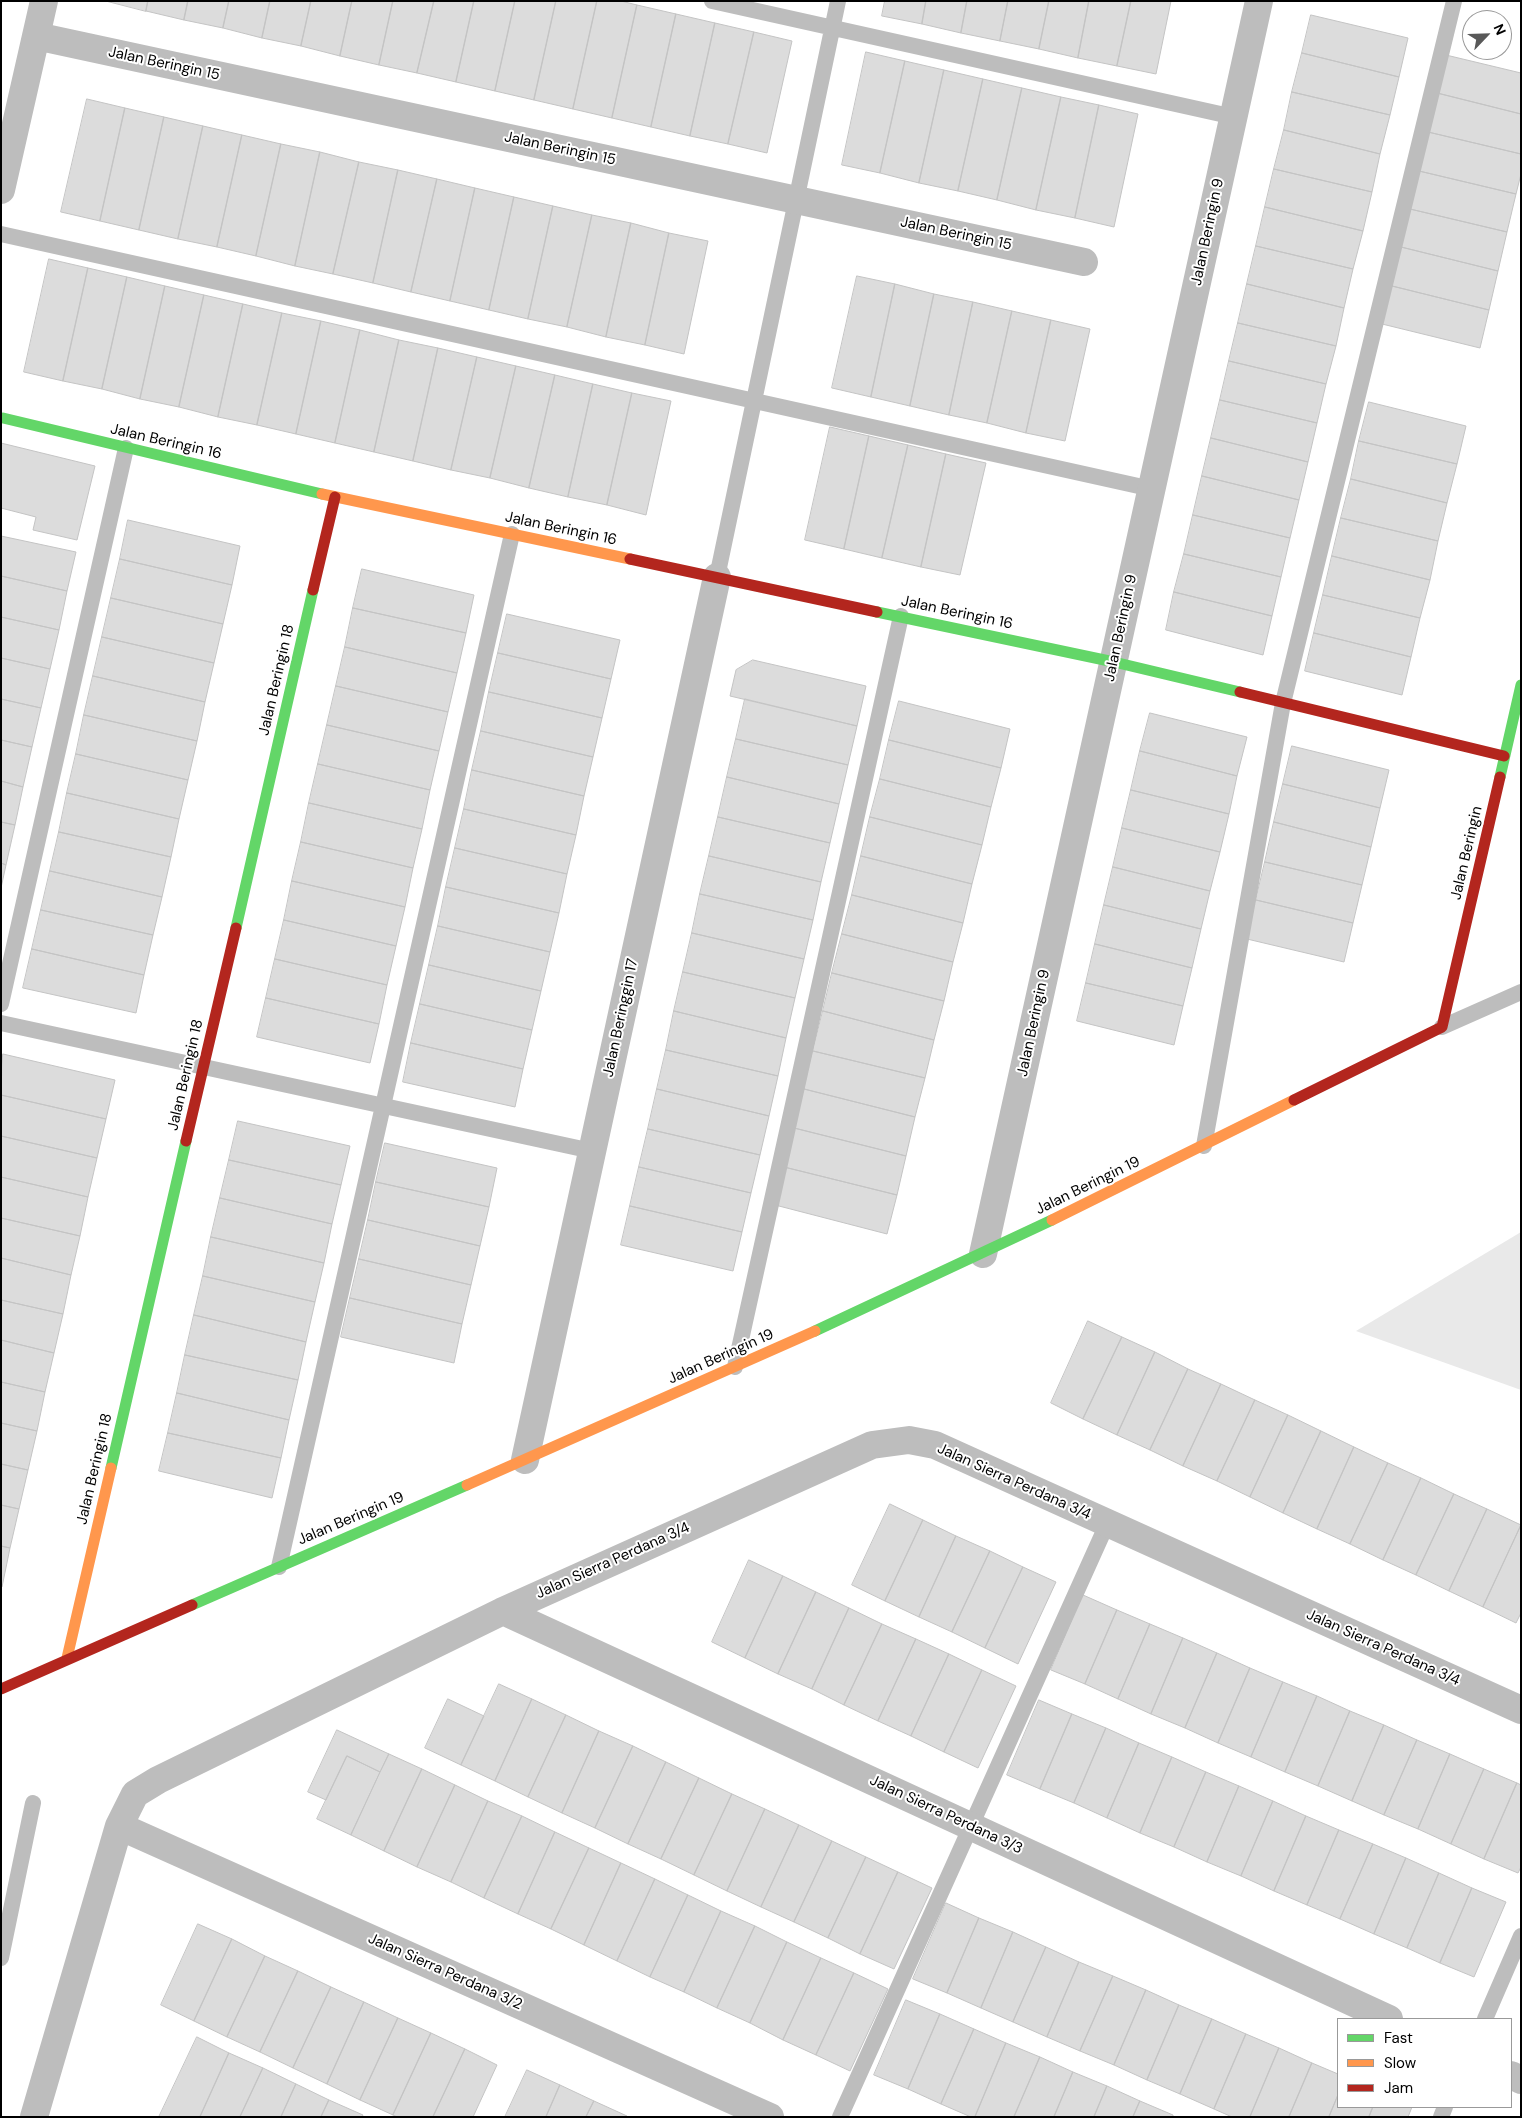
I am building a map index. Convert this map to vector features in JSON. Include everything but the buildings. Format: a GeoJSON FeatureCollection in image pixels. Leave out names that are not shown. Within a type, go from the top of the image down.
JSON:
{"type":"FeatureCollection","features":[{"type":"Feature","properties":{"kind":"street"},"geometry":{"type":"LineString","coordinates":[[1,190],[44,1]]}},
{"type":"Feature","properties":{"kind":"street","name":"Jalan Beringin 9"},"geometry":{"type":"LineString","coordinates":[[983,1254],[1259,1]]}},
{"type":"Feature","properties":{"kind":"street","name":"Jalan Beringin 15"},"geometry":{"type":"LineString","coordinates":[[36,36],[1084,262]]}},
{"type":"Feature","properties":{"kind":"street","name":"Jalan Beringin 16"},"geometry":{"type":"LineString","coordinates":[[4,418],[335,498],[1114,662],[1504,756]]}},
{"type":"Feature","properties":{"kind":"street","name":"Jalan Beringin 18"},"geometry":{"type":"LineString","coordinates":[[67,1658],[335,498]]}},
{"type":"Feature","properties":{"kind":"street","name":"Jalan Beringgin 17"},"geometry":{"type":"LineString","coordinates":[[525,1460],[717,577]]}},
{"type":"Feature","properties":{"kind":"street","name":"Jalan Beringin"},"geometry":{"type":"LineString","coordinates":[[1442,1027],[1521,685]]}},
{"type":"Feature","properties":{"kind":"street","name":"Jalan Beringin 19"},"geometry":{"type":"LineString","coordinates":[[1,1689],[67,1658],[735,1367],[983,1254],[1442,1027]]}},
{"type":"Feature","properties":{"kind":"street","name":"Jalan Sierra Perdana 3/4"},"geometry":{"type":"LineString","coordinates":[[34,2117],[119,1826],[135,1794],[158,1780],[503,1611],[872,1444],[909,1440],[935,1446],[1521,1710]]}},
{"type":"Feature","properties":{"kind":"street","name":"Jalan Sierra Perdana 3/3"},"geometry":{"type":"LineString","coordinates":[[503,1611],[1387,2018]]}},
{"type":"Feature","properties":{"kind":"street","name":"Jalan Sierra Perdana 3/2"},"geometry":{"type":"LineString","coordinates":[[119,1826],[770,2117]]}},
{"type":"Feature","properties":{"kind":"lane"},"geometry":{"type":"LineString","coordinates":[[712,1],[1234,117]]}},
{"type":"Feature","properties":{"kind":"lane"},"geometry":{"type":"LineString","coordinates":[[717,577],[838,1]]}},
{"type":"Feature","properties":{"kind":"lane"},"geometry":{"type":"LineString","coordinates":[[1204,1146],[1284,703],[1454,1]]}},
{"type":"Feature","properties":{"kind":"lane"},"geometry":{"type":"LineString","coordinates":[[1,234],[1152,489]]}},
{"type":"Feature","properties":{"kind":"lane"},"geometry":{"type":"LineString","coordinates":[[1,1004],[126,448]]}},
{"type":"Feature","properties":{"kind":"lane"},"geometry":{"type":"LineString","coordinates":[[279,1567],[512,534]]}},
{"type":"Feature","properties":{"kind":"lane"},"geometry":{"type":"LineString","coordinates":[[735,1367],[901,616]]}},
{"type":"Feature","properties":{"kind":"lane"},"geometry":{"type":"LineString","coordinates":[[1442,1027],[1521,992]]}},
{"type":"Feature","properties":{"kind":"lane"},"geometry":{"type":"LineString","coordinates":[[1,1023],[592,1150]]}},
{"type":"Feature","properties":{"kind":"lane"},"geometry":{"type":"LineString","coordinates":[[840,2117],[1107,1524]]}},
{"type":"Feature","properties":{"kind":"lane"},"geometry":{"type":"LineString","coordinates":[[1,1958],[33,1803]]}},
{"type":"Feature","properties":{"kind":"lane"},"geometry":{"type":"LineString","coordinates":[[1485,2018],[1521,1936]]}},
{"type":"Feature","properties":{"kind":"shaded area"},"geometry":{"type":"Polygon","coordinates":[[[1521,1232],[1521,1390],[1356,1331],[1521,1232]]]}},
{"type":"Feature","properties":{"kind":"traffic: fast"},"geometry":{"type":"LineString","coordinates":[[3,418],[322,494]]}},
{"type":"Feature","properties":{"kind":"traffic: fast"},"geometry":{"type":"LineString","coordinates":[[236,928],[313,590]]}},
{"type":"Feature","properties":{"kind":"traffic: fast"},"geometry":{"type":"LineString","coordinates":[[877,612],[1114,662],[1240,692]]}},
{"type":"Feature","properties":{"kind":"traffic: fast"},"geometry":{"type":"LineString","coordinates":[[1500,777],[1521,685]]}},
{"type":"Feature","properties":{"kind":"traffic: fast"},"geometry":{"type":"LineString","coordinates":[[111,1468],[186,1141]]}},
{"type":"Feature","properties":{"kind":"traffic: fast"},"geometry":{"type":"LineString","coordinates":[[815,1331],[1052,1220]]}},
{"type":"Feature","properties":{"kind":"traffic: fast"},"geometry":{"type":"LineString","coordinates":[[192,1605],[467,1485]]}},
{"type":"Feature","properties":{"kind":"traffic: slow"},"geometry":{"type":"LineString","coordinates":[[322,494],[630,559]]}},
{"type":"Feature","properties":{"kind":"traffic: slow"},"geometry":{"type":"LineString","coordinates":[[1052,1220],[1294,1100]]}},
{"type":"Feature","properties":{"kind":"traffic: slow"},"geometry":{"type":"LineString","coordinates":[[467,1485],[815,1331]]}},
{"type":"Feature","properties":{"kind":"traffic: slow"},"geometry":{"type":"LineString","coordinates":[[67,1658],[111,1468]]}},
{"type":"Feature","properties":{"kind":"traffic: jam"},"geometry":{"type":"LineString","coordinates":[[313,590],[335,497]]}},
{"type":"Feature","properties":{"kind":"traffic: jam"},"geometry":{"type":"LineString","coordinates":[[630,559],[877,612]]}},
{"type":"Feature","properties":{"kind":"traffic: jam"},"geometry":{"type":"LineString","coordinates":[[1240,692],[1504,756]]}},
{"type":"Feature","properties":{"kind":"traffic: jam"},"geometry":{"type":"LineString","coordinates":[[1294,1100],[1442,1027],[1500,777]]}},
{"type":"Feature","properties":{"kind":"traffic: jam"},"geometry":{"type":"LineString","coordinates":[[186,1141],[236,928]]}},
{"type":"Feature","properties":{"kind":"traffic: jam"},"geometry":{"type":"LineString","coordinates":[[1,1689],[192,1605]]}}]}
